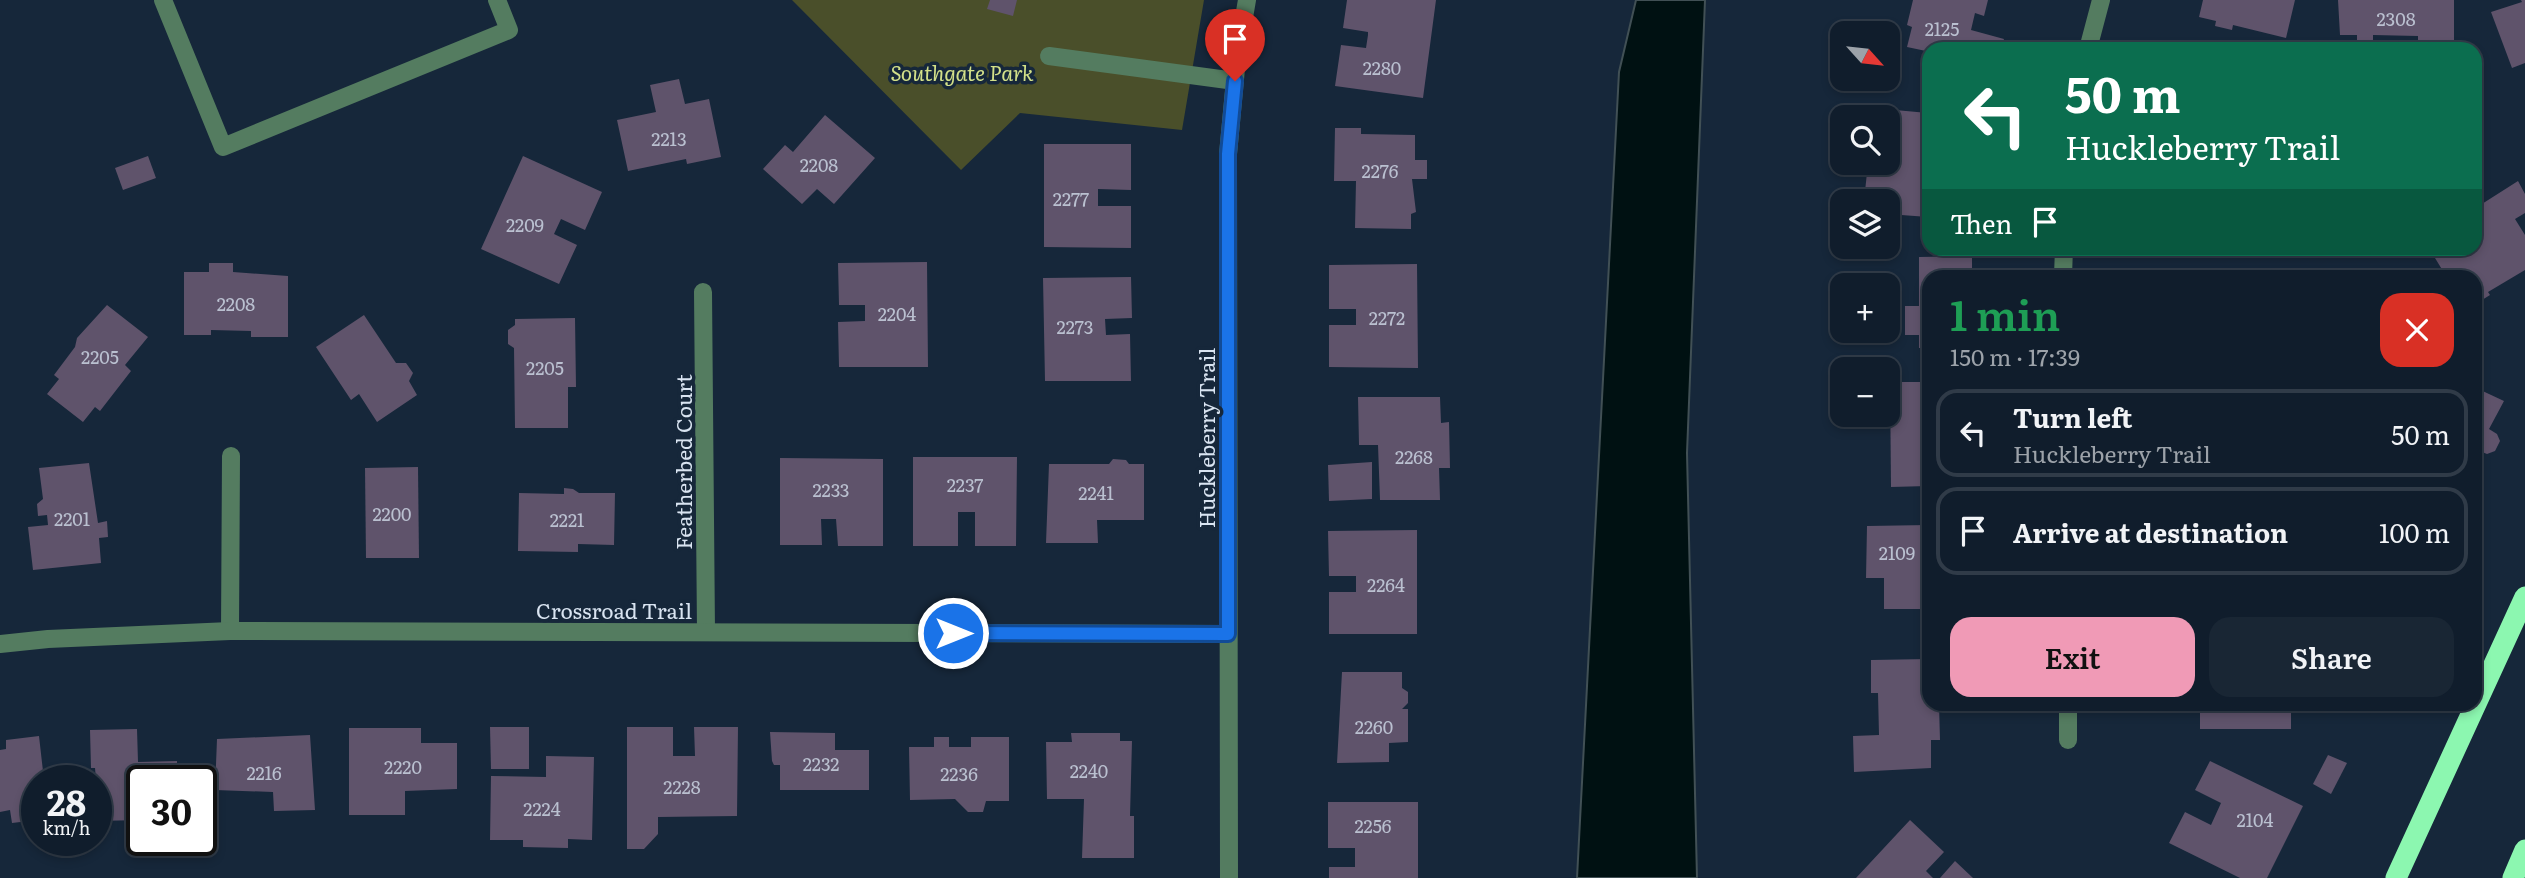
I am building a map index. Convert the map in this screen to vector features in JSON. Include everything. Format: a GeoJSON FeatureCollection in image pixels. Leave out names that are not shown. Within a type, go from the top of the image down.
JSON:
{"type":"FeatureCollection","features":[{"type":"Feature","properties":{"kind":"highway"},"geometry":{"type":"LineString","coordinates":[[2482,691],[2525,597]]}},
{"type":"Feature","properties":{"kind":"highway"},"geometry":{"type":"LineString","coordinates":[[2396,878],[2473,711]]}},
{"type":"Feature","properties":{"kind":"highway"},"geometry":{"type":"LineString","coordinates":[[2513,878],[2525,850]]}},
{"type":"Feature","properties":{"kind":"street"},"geometry":{"type":"LineString","coordinates":[[163,0],[223,147],[509,30],[496,0]]}},
{"type":"Feature","properties":{"kind":"street","name":"Huckleberry Trail"},"geometry":{"type":"LineString","coordinates":[[1229,878],[1228,154],[1247,0]]}},
{"type":"Feature","properties":{"kind":"street"},"geometry":{"type":"LineString","coordinates":[[2090,42],[2101,0]]}},
{"type":"Feature","properties":{"kind":"street"},"geometry":{"type":"LineString","coordinates":[[1049,56],[1235,81]]}},
{"type":"Feature","properties":{"kind":"street","name":"Featherbed Court"},"geometry":{"type":"LineString","coordinates":[[703,292],[706,632]]}},
{"type":"Feature","properties":{"kind":"street"},"geometry":{"type":"LineString","coordinates":[[230,631],[231,456]]}},
{"type":"Feature","properties":{"kind":"street","name":"Crossroad Trail"},"geometry":{"type":"LineString","coordinates":[[0,644],[48,639],[230,631],[1228,634]]}},
{"type":"Feature","properties":{"kind":"street"},"geometry":{"type":"LineString","coordinates":[[2068,711],[2068,740]]}},
{"type":"Feature","properties":{"kind":"green space","name":"Southgate Park"},"geometry":{"type":"Polygon","coordinates":[[[792,0],[1204,0],[1182,130],[1020,113],[961,170],[792,0]]]}},
{"type":"Feature","properties":{"kind":"shaded area"},"geometry":{"type":"Polygon","coordinates":[[[1636,0],[1705,0],[1687,453],[1697,878],[1577,878],[1619,72],[1636,0]]]}},
{"type":"Feature","properties":{"kind":"building"},"geometry":{"type":"Polygon","coordinates":[[[990,0],[1017,0],[1013,16],[987,9],[990,0]]]}},
{"type":"Feature","properties":{"kind":"building"},"geometry":{"type":"Polygon","coordinates":[[[1347,0],[1436,0],[1423,98],[1335,86],[1341,45],[1366,48],[1368,35],[1368,32],[1343,28],[1347,0]]]}},
{"type":"Feature","properties":{"kind":"building"},"geometry":{"type":"Polygon","coordinates":[[[1913,0],[1988,0],[1984,16],[1975,13],[1971,30],[2004,39],[2003,42],[1922,42],[1922,50],[1907,47],[1912,27],[1907,25],[1913,0]]]}},
{"type":"Feature","properties":{"kind":"building"},"geometry":{"type":"Polygon","coordinates":[[[2203,0],[2295,0],[2286,38],[2233,25],[2232,30],[2215,26],[2216,21],[2199,17],[2203,0]]]}},
{"type":"Feature","properties":{"kind":"building"},"geometry":{"type":"Polygon","coordinates":[[[2338,0],[2454,0],[2454,42],[2418,42],[2418,36],[2373,35],[2373,42],[2357,42],[2357,35],[2340,35],[2338,0]]]}},
{"type":"Feature","properties":{"kind":"building"},"geometry":{"type":"Polygon","coordinates":[[[2521,0],[2525,0],[2525,63],[2512,68],[2491,12],[2522,2],[2521,0]]]}},
{"type":"Feature","properties":{"kind":"building"},"geometry":{"type":"Polygon","coordinates":[[[679,79],[685,104],[709,99],[721,157],[687,164],[686,159],[628,171],[617,120],[656,112],[650,85],[679,79]]]}},
{"type":"Feature","properties":{"kind":"building"},"geometry":{"type":"Polygon","coordinates":[[[1900,110],[1922,112],[1922,217],[1900,215],[1900,189],[1865,189],[1867,175],[1900,175],[1900,110]]]}},
{"type":"Feature","properties":{"kind":"building"},"geometry":{"type":"Polygon","coordinates":[[[825,115],[875,158],[834,204],[817,189],[802,204],[763,169],[785,145],[793,152],[825,115]]]}},
{"type":"Feature","properties":{"kind":"building"},"geometry":{"type":"Polygon","coordinates":[[[1335,128],[1361,128],[1361,134],[1415,135],[1415,160],[1427,160],[1427,179],[1412,179],[1416,212],[1411,214],[1411,229],[1355,228],[1356,181],[1334,181],[1335,128]]]}},
{"type":"Feature","properties":{"kind":"building"},"geometry":{"type":"Polygon","coordinates":[[[1044,144],[1131,144],[1131,190],[1098,189],[1098,206],[1131,206],[1131,248],[1044,247],[1044,144]]]}},
{"type":"Feature","properties":{"kind":"building"},"geometry":{"type":"Polygon","coordinates":[[[148,156],[156,178],[123,190],[115,168],[148,156]]]}},
{"type":"Feature","properties":{"kind":"building"},"geometry":{"type":"Polygon","coordinates":[[[523,156],[602,192],[585,230],[561,219],[554,234],[577,245],[559,284],[481,249],[523,156]]]}},
{"type":"Feature","properties":{"kind":"building"},"geometry":{"type":"Polygon","coordinates":[[[2518,181],[2525,194],[2525,213],[2515,219],[2525,235],[2525,270],[2488,292],[2490,295],[2482,300],[2482,270],[2442,270],[2435,258],[2482,256],[2482,204],[2518,181]]]}},
{"type":"Feature","properties":{"kind":"building"},"geometry":{"type":"Polygon","coordinates":[[[1972,256],[1972,270],[1922,270],[1922,348],[1919,348],[1919,335],[1905,335],[1905,306],[1919,306],[1919,257],[1972,256]]]}},
{"type":"Feature","properties":{"kind":"building"},"geometry":{"type":"Polygon","coordinates":[[[2201,256],[2201,258],[2162,257],[2201,256]]]}},
{"type":"Feature","properties":{"kind":"building"},"geometry":{"type":"Polygon","coordinates":[[[927,262],[928,367],[839,367],[838,322],[865,321],[865,305],[839,305],[838,263],[927,262]]]}},
{"type":"Feature","properties":{"kind":"building"},"geometry":{"type":"Polygon","coordinates":[[[209,263],[233,263],[233,272],[288,276],[288,337],[251,337],[251,331],[211,330],[211,335],[184,335],[184,272],[209,272],[209,263]]]}},
{"type":"Feature","properties":{"kind":"building"},"geometry":{"type":"Polygon","coordinates":[[[1417,264],[1418,368],[1329,367],[1329,325],[1356,325],[1356,309],[1329,309],[1329,265],[1417,264]]]}},
{"type":"Feature","properties":{"kind":"building"},"geometry":{"type":"Polygon","coordinates":[[[1131,277],[1132,318],[1105,319],[1106,335],[1130,334],[1131,381],[1045,381],[1043,278],[1131,277]]]}},
{"type":"Feature","properties":{"kind":"building"},"geometry":{"type":"Polygon","coordinates":[[[107,305],[148,337],[125,365],[131,371],[100,411],[95,407],[83,422],[47,394],[59,379],[54,375],[75,347],[77,338],[107,305]]]}},
{"type":"Feature","properties":{"kind":"building"},"geometry":{"type":"Polygon","coordinates":[[[364,315],[396,363],[406,363],[413,373],[409,381],[417,395],[377,422],[359,394],[351,400],[316,347],[364,315]]]}},
{"type":"Feature","properties":{"kind":"building"},"geometry":{"type":"Polygon","coordinates":[[[575,318],[576,387],[568,387],[568,428],[515,428],[514,348],[508,344],[508,330],[515,325],[515,319],[575,318]]]}},
{"type":"Feature","properties":{"kind":"building"},"geometry":{"type":"Polygon","coordinates":[[[1900,382],[1922,382],[1922,486],[1891,487],[1890,427],[1900,427],[1900,382]]]}},
{"type":"Feature","properties":{"kind":"building"},"geometry":{"type":"Polygon","coordinates":[[[2482,391],[2504,401],[2489,429],[2497,434],[2500,441],[2495,451],[2487,454],[2482,452],[2482,391]]]}},
{"type":"Feature","properties":{"kind":"building"},"geometry":{"type":"Polygon","coordinates":[[[1358,397],[1440,397],[1441,423],[1449,422],[1450,468],[1439,468],[1440,500],[1380,500],[1378,445],[1359,445],[1358,397]]]}},
{"type":"Feature","properties":{"kind":"building"},"geometry":{"type":"Polygon","coordinates":[[[913,457],[1017,457],[1016,546],[975,546],[975,512],[958,512],[958,546],[913,546],[913,457]]]}},
{"type":"Feature","properties":{"kind":"building"},"geometry":{"type":"Polygon","coordinates":[[[780,458],[883,459],[883,546],[838,546],[836,519],[821,519],[822,545],[780,545],[780,458]]]}},
{"type":"Feature","properties":{"kind":"building"},"geometry":{"type":"Polygon","coordinates":[[[1113,459],[1126,460],[1129,464],[1144,464],[1144,520],[1097,520],[1098,543],[1046,543],[1049,464],[1109,464],[1113,459]]]}},
{"type":"Feature","properties":{"kind":"building"},"geometry":{"type":"Polygon","coordinates":[[[1372,462],[1372,499],[1329,501],[1328,465],[1372,462]]]}},
{"type":"Feature","properties":{"kind":"building"},"geometry":{"type":"Polygon","coordinates":[[[89,463],[98,523],[107,521],[108,537],[99,538],[101,563],[33,570],[28,527],[48,525],[47,515],[38,516],[37,504],[43,499],[39,468],[89,463]]]}},
{"type":"Feature","properties":{"kind":"building"},"geometry":{"type":"Polygon","coordinates":[[[418,467],[419,558],[366,558],[365,468],[418,467]]]}},
{"type":"Feature","properties":{"kind":"building"},"geometry":{"type":"Polygon","coordinates":[[[564,488],[579,493],[615,493],[614,545],[578,544],[578,552],[518,551],[519,493],[564,494],[564,488]]]}},
{"type":"Feature","properties":{"kind":"building"},"geometry":{"type":"Polygon","coordinates":[[[1922,525],[1922,609],[1884,609],[1884,578],[1866,578],[1867,526],[1922,525]]]}},
{"type":"Feature","properties":{"kind":"building"},"geometry":{"type":"Polygon","coordinates":[[[1417,530],[1417,634],[1329,634],[1329,592],[1356,592],[1356,576],[1329,576],[1328,531],[1417,530]]]}},
{"type":"Feature","properties":{"kind":"building"},"geometry":{"type":"Polygon","coordinates":[[[1922,659],[1922,711],[1939,711],[1940,740],[1931,740],[1931,768],[1854,772],[1853,736],[1879,735],[1878,693],[1871,693],[1871,660],[1922,659]]]}},
{"type":"Feature","properties":{"kind":"building"},"geometry":{"type":"Polygon","coordinates":[[[1342,672],[1402,672],[1402,688],[1408,692],[1408,703],[1402,709],[1408,709],[1408,742],[1389,743],[1389,762],[1337,763],[1342,672]]]}},
{"type":"Feature","properties":{"kind":"building"},"geometry":{"type":"Polygon","coordinates":[[[2200,711],[2291,711],[2291,729],[2200,729],[2200,711]]]}},
{"type":"Feature","properties":{"kind":"building"},"geometry":{"type":"Polygon","coordinates":[[[490,727],[529,727],[529,769],[491,769],[490,727]]]}},
{"type":"Feature","properties":{"kind":"building"},"geometry":{"type":"Polygon","coordinates":[[[627,727],[673,727],[673,756],[695,756],[694,727],[738,727],[737,816],[658,817],[658,834],[644,849],[627,849],[627,727]]]}},
{"type":"Feature","properties":{"kind":"building"},"geometry":{"type":"Polygon","coordinates":[[[349,728],[421,728],[421,743],[457,743],[457,789],[405,791],[405,815],[349,815],[349,728]]]}},
{"type":"Feature","properties":{"kind":"building"},"geometry":{"type":"Polygon","coordinates":[[[137,729],[138,762],[177,761],[177,765],[126,765],[126,820],[112,821],[112,765],[91,765],[90,730],[137,729]]]}},
{"type":"Feature","properties":{"kind":"building"},"geometry":{"type":"Polygon","coordinates":[[[770,732],[835,733],[835,750],[869,750],[869,790],[780,790],[780,765],[774,765],[772,761],[770,732]]]}},
{"type":"Feature","properties":{"kind":"building"},"geometry":{"type":"Polygon","coordinates":[[[1071,733],[1120,733],[1120,741],[1132,741],[1130,816],[1134,816],[1134,858],[1082,858],[1084,799],[1047,799],[1046,742],[1072,742],[1071,733]]]}},
{"type":"Feature","properties":{"kind":"building"},"geometry":{"type":"Polygon","coordinates":[[[310,735],[315,810],[274,811],[273,792],[217,790],[217,739],[310,735]]]}},
{"type":"Feature","properties":{"kind":"building"},"geometry":{"type":"Polygon","coordinates":[[[39,736],[42,765],[21,765],[21,822],[12,823],[10,810],[0,812],[0,750],[6,749],[6,740],[39,736]]]}},
{"type":"Feature","properties":{"kind":"building"},"geometry":{"type":"Polygon","coordinates":[[[934,737],[949,737],[949,747],[971,747],[971,737],[1009,737],[1009,801],[986,801],[983,812],[968,812],[955,799],[910,800],[909,747],[934,747],[934,737]]]}},
{"type":"Feature","properties":{"kind":"building"},"geometry":{"type":"Polygon","coordinates":[[[2328,755],[2347,763],[2331,794],[2313,784],[2328,755]]]}},
{"type":"Feature","properties":{"kind":"building"},"geometry":{"type":"Polygon","coordinates":[[[546,756],[594,757],[592,840],[568,839],[568,848],[523,847],[523,840],[490,840],[491,776],[546,777],[546,756]]]}},
{"type":"Feature","properties":{"kind":"building"},"geometry":{"type":"Polygon","coordinates":[[[2210,761],[2303,806],[2267,878],[2240,878],[2169,843],[2185,812],[2211,825],[2221,803],[2195,790],[2210,761]]]}},
{"type":"Feature","properties":{"kind":"building"},"geometry":{"type":"Polygon","coordinates":[[[1328,802],[1418,802],[1418,878],[1329,878],[1329,867],[1355,867],[1355,848],[1328,848],[1328,802]]]}},
{"type":"Feature","properties":{"kind":"building"},"geometry":{"type":"Polygon","coordinates":[[[1910,820],[1944,852],[1926,871],[1933,878],[1856,878],[1910,820]]]}},
{"type":"Feature","properties":{"kind":"building"},"geometry":{"type":"Polygon","coordinates":[[[1955,861],[1973,878],[1940,878],[1955,861]]]}},
{"type":"Feature","properties":{"kind":"route"},"geometry":{"type":"LineString","coordinates":[[953,633],[1228,634],[1228,154],[1235,81]]}}]}
